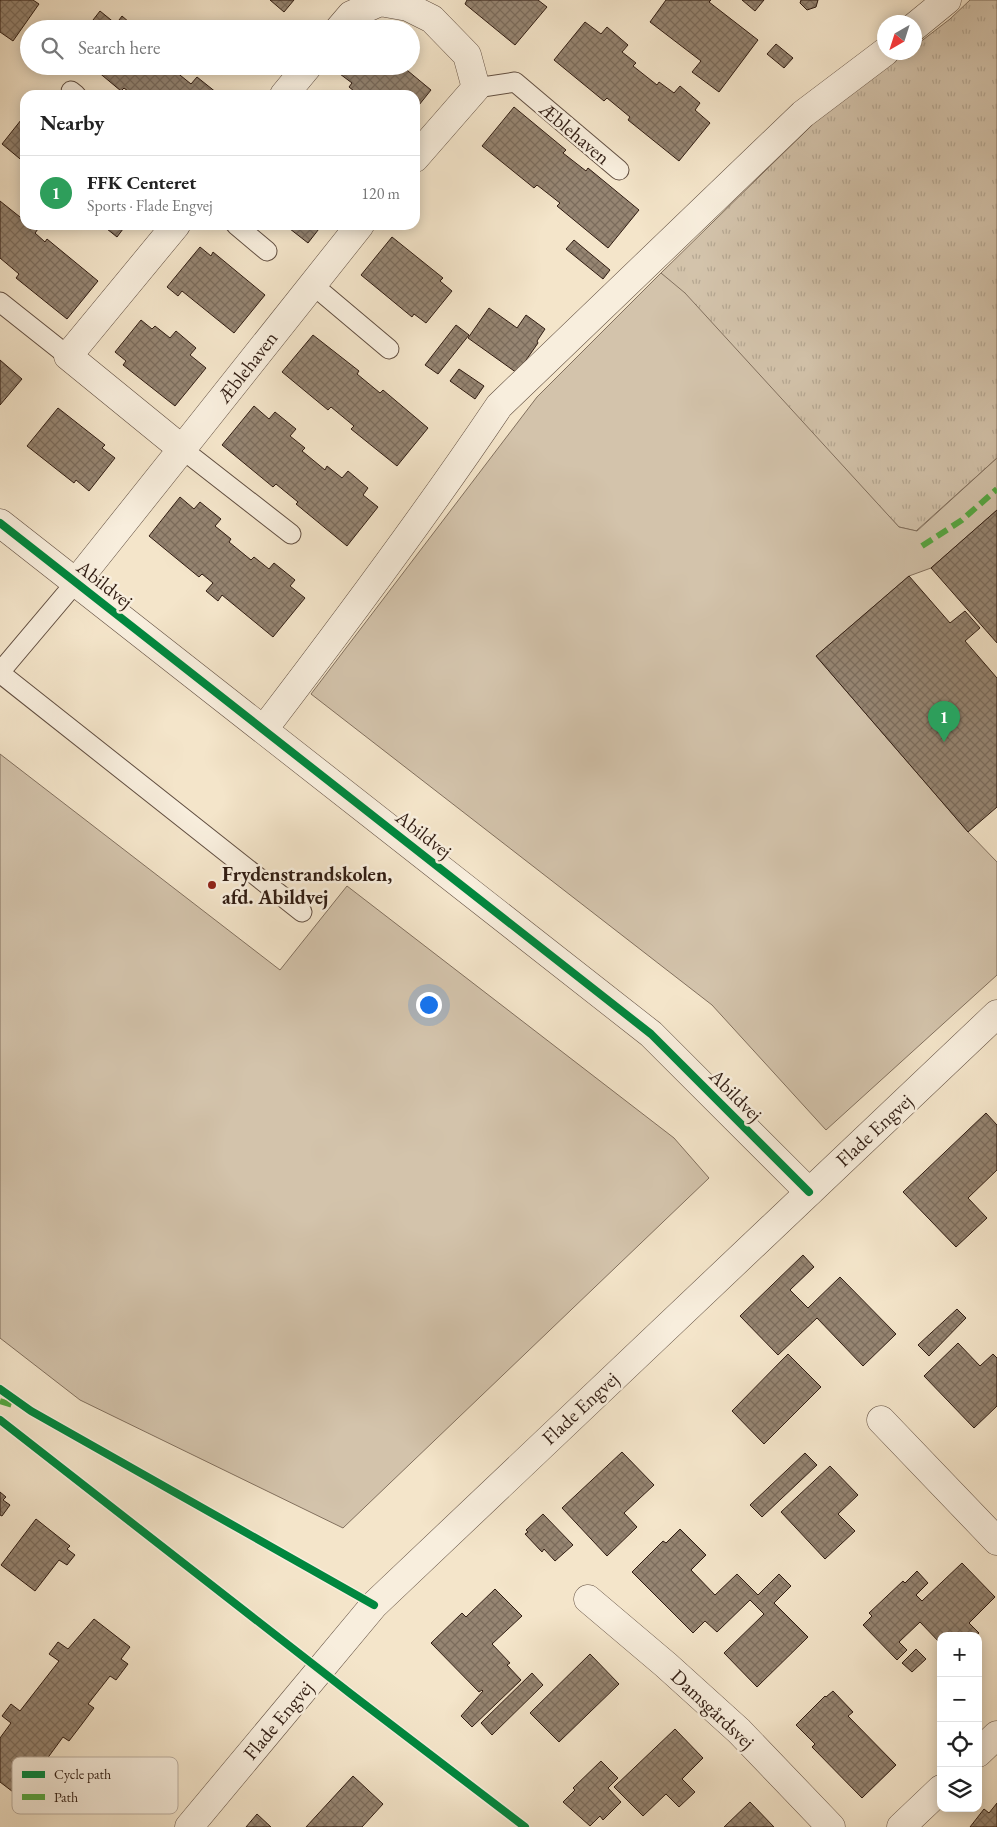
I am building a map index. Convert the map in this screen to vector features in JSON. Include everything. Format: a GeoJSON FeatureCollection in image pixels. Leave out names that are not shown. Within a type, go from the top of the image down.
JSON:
{"type":"FeatureCollection","features":[{"type":"Feature","properties":{"kind":"street"},"geometry":{"type":"LineString","coordinates":[[922,20],[947,0]]}},
{"type":"Feature","properties":{"kind":"street"},"geometry":{"type":"LineString","coordinates":[[347,20],[351,15],[380,1],[408,7],[432,19],[467,55],[476,88],[420,152]]}},
{"type":"Feature","properties":{"kind":"street"},"geometry":{"type":"LineString","coordinates":[[264,729],[361,601],[499,406],[803,114],[877,59]]}},
{"type":"Feature","properties":{"kind":"street"},"geometry":{"type":"LineString","coordinates":[[288,90],[301,75]]}},
{"type":"Feature","properties":{"kind":"street"},"geometry":{"type":"LineString","coordinates":[[172,230],[68,356],[182,449]]}},
{"type":"Feature","properties":{"kind":"street","name":"Æblehaven"},"geometry":{"type":"LineString","coordinates":[[76,582],[356,230]]}},
{"type":"Feature","properties":{"kind":"street","name":"Abildvej"},"geometry":{"type":"LineString","coordinates":[[0,523],[651,1034],[810,1192]]}},
{"type":"Feature","properties":{"kind":"street","name":"Flade Engvej"},"geometry":{"type":"LineString","coordinates":[[189,1827],[374,1605],[997,1014]]}},
{"type":"Feature","properties":{"kind":"street"},"geometry":{"type":"LineString","coordinates":[[881,1420],[997,1541]]}},
{"type":"Feature","properties":{"kind":"street","name":"Damsgårdsvej"},"geometry":{"type":"LineString","coordinates":[[588,1599],[666,1665],[739,1731],[831,1827]]}},
{"type":"Feature","properties":{"kind":"street"},"geometry":{"type":"LineString","coordinates":[[982,1749],[997,1734]]}},
{"type":"Feature","properties":{"kind":"street"},"geometry":{"type":"LineString","coordinates":[[901,1827],[937,1793]]}},
{"type":"Feature","properties":{"kind":"lane","name":"Æblehaven"},"geometry":{"type":"LineString","coordinates":[[476,88],[515,82],[619,170]]}},
{"type":"Feature","properties":{"kind":"lane"},"geometry":{"type":"LineString","coordinates":[[242,230],[267,251]]}},
{"type":"Feature","properties":{"kind":"lane"},"geometry":{"type":"LineString","coordinates":[[312,285],[389,349]]}},
{"type":"Feature","properties":{"kind":"lane"},"geometry":{"type":"LineString","coordinates":[[0,302],[68,356]]}},
{"type":"Feature","properties":{"kind":"lane"},"geometry":{"type":"LineString","coordinates":[[182,449],[291,534]]}},
{"type":"Feature","properties":{"kind":"lane"},"geometry":{"type":"LineString","coordinates":[[76,582],[0,672],[302,912]]}},
{"type":"Feature","properties":{"kind":"green space"},"geometry":{"type":"Polygon","coordinates":[[[970,0],[997,0],[997,458],[916,531],[899,527],[661,273],[815,122],[897,60],[922,60],[922,41],[950,19],[970,0]]]}},
{"type":"Feature","properties":{"kind":"green space"},"geometry":{"type":"Polygon","coordinates":[[[661,273],[685,293],[899,527],[917,531],[997,458],[997,510],[931,568],[909,576],[816,656],[968,832],[997,862],[997,975],[826,1130],[712,1005],[311,694],[537,397],[661,273]]]}},
{"type":"Feature","properties":{"kind":"green space","name":"Frydenstrandskolen, afd. Abildvej"},"geometry":{"type":"Polygon","coordinates":[[[0,754],[280,970],[347,886],[674,1138],[709,1178],[343,1528],[80,1400],[0,1338],[0,754]]]}},
{"type":"Feature","properties":{"kind":"building"},"geometry":{"type":"Polygon","coordinates":[[[0,0],[33,0],[39,4],[28,20],[20,20],[20,31],[13,41],[0,32],[0,0]]]}},
{"type":"Feature","properties":{"kind":"building"},"geometry":{"type":"Polygon","coordinates":[[[270,0],[294,0],[284,12],[270,0]]]}},
{"type":"Feature","properties":{"kind":"building"},"geometry":{"type":"Polygon","coordinates":[[[467,0],[538,0],[547,7],[515,45],[465,4],[467,0]]]}},
{"type":"Feature","properties":{"kind":"building"},"geometry":{"type":"Polygon","coordinates":[[[666,0],[711,0],[709,2],[758,40],[719,92],[692,72],[701,61],[650,22],[666,0]]]}},
{"type":"Feature","properties":{"kind":"building"},"geometry":{"type":"Polygon","coordinates":[[[742,0],[764,0],[755,11],[742,0]]]}},
{"type":"Feature","properties":{"kind":"building"},"geometry":{"type":"Polygon","coordinates":[[[801,0],[818,0],[816,7],[807,10],[800,3],[801,0]]]}},
{"type":"Feature","properties":{"kind":"building"},"geometry":{"type":"Polygon","coordinates":[[[100,11],[111,20],[93,20],[100,11]]]}},
{"type":"Feature","properties":{"kind":"building"},"geometry":{"type":"Polygon","coordinates":[[[585,22],[601,34],[607,27],[628,45],[622,52],[636,63],[633,66],[657,85],[659,82],[674,93],[680,86],[700,103],[695,110],[710,123],[679,161],[628,120],[630,117],[607,98],[604,101],[554,60],[585,22]]]}},
{"type":"Feature","properties":{"kind":"building"},"geometry":{"type":"Polygon","coordinates":[[[776,44],[793,58],[784,68],[767,54],[776,44]]]}},
{"type":"Feature","properties":{"kind":"building"},"geometry":{"type":"Polygon","coordinates":[[[102,75],[180,75],[191,84],[197,77],[213,90],[127,90],[124,88],[120,90],[102,75]]]}},
{"type":"Feature","properties":{"kind":"building"},"geometry":{"type":"Polygon","coordinates":[[[341,75],[413,75],[431,90],[420,104],[420,90],[353,90],[349,87],[352,83],[341,75]]]}},
{"type":"Feature","properties":{"kind":"building"},"geometry":{"type":"Polygon","coordinates":[[[514,107],[566,150],[563,153],[586,171],[588,168],[639,210],[608,248],[557,206],[560,203],[537,185],[534,188],[482,146],[514,107]]]}},
{"type":"Feature","properties":{"kind":"building"},"geometry":{"type":"Polygon","coordinates":[[[20,121],[20,159],[2,144],[20,121]]]}},
{"type":"Feature","properties":{"kind":"building"},"geometry":{"type":"Polygon","coordinates":[[[0,201],[20,217],[20,230],[37,230],[35,233],[45,242],[47,239],[98,281],[67,319],[16,278],[19,274],[0,258],[0,201]]]}},
{"type":"Feature","properties":{"kind":"building"},"geometry":{"type":"Polygon","coordinates":[[[108,230],[122,230],[117,237],[108,230]]]}},
{"type":"Feature","properties":{"kind":"building"},"geometry":{"type":"Polygon","coordinates":[[[291,230],[318,230],[308,243],[291,230]]]}},
{"type":"Feature","properties":{"kind":"building"},"geometry":{"type":"Polygon","coordinates":[[[392,237],[443,278],[440,281],[452,291],[426,323],[414,314],[412,317],[361,275],[392,237]]]}},
{"type":"Feature","properties":{"kind":"building"},"geometry":{"type":"Polygon","coordinates":[[[574,240],[610,270],[603,279],[566,249],[574,240]]]}},
{"type":"Feature","properties":{"kind":"building"},"geometry":{"type":"Polygon","coordinates":[[[200,247],[211,256],[213,252],[265,295],[234,333],[182,291],[178,296],[167,287],[200,247]]]}},
{"type":"Feature","properties":{"kind":"building"},"geometry":{"type":"Polygon","coordinates":[[[489,308],[517,328],[526,315],[545,329],[537,341],[538,343],[517,373],[468,338],[489,308]]]}},
{"type":"Feature","properties":{"kind":"building"},"geometry":{"type":"Polygon","coordinates":[[[141,320],[152,329],[155,326],[170,338],[176,331],[196,348],[190,355],[206,368],[175,406],[123,365],[126,361],[115,352],[141,320]]]}},
{"type":"Feature","properties":{"kind":"building"},"geometry":{"type":"Polygon","coordinates":[[[456,325],[469,335],[438,374],[425,365],[456,325]]]}},
{"type":"Feature","properties":{"kind":"building"},"geometry":{"type":"Polygon","coordinates":[[[313,335],[359,371],[357,374],[380,393],[383,390],[428,428],[397,466],[351,429],[354,426],[331,407],[328,410],[282,372],[313,335]]]}},
{"type":"Feature","properties":{"kind":"building"},"geometry":{"type":"Polygon","coordinates":[[[0,360],[22,379],[0,405],[0,360]]]}},
{"type":"Feature","properties":{"kind":"building"},"geometry":{"type":"Polygon","coordinates":[[[459,369],[484,386],[475,399],[450,381],[459,369]]]}},
{"type":"Feature","properties":{"kind":"building"},"geometry":{"type":"Polygon","coordinates":[[[254,406],[269,419],[275,412],[296,429],[290,436],[305,448],[302,451],[325,470],[327,466],[342,478],[348,471],[368,488],[363,495],[378,507],[347,546],[296,504],[298,502],[276,484],[273,487],[222,445],[254,406]]]}},
{"type":"Feature","properties":{"kind":"building"},"geometry":{"type":"Polygon","coordinates":[[[58,408],[105,445],[102,448],[115,458],[89,491],[76,480],[74,483],[27,446],[58,408]]]}},
{"type":"Feature","properties":{"kind":"building"},"geometry":{"type":"Polygon","coordinates":[[[180,497],[194,509],[200,502],[221,519],[215,526],[231,539],[229,542],[251,560],[254,557],[269,569],[274,563],[295,580],[290,586],[305,598],[273,637],[222,595],[218,601],[206,591],[213,583],[202,574],[199,577],[149,536],[180,497]]]}},
{"type":"Feature","properties":{"kind":"building"},"geometry":{"type":"Polygon","coordinates":[[[997,510],[997,643],[931,568],[997,510]]]}},
{"type":"Feature","properties":{"kind":"building"},"geometry":{"type":"Polygon","coordinates":[[[909,576],[950,623],[965,611],[980,628],[965,641],[997,678],[997,807],[968,832],[816,656],[909,576]]]}},
{"type":"Feature","properties":{"kind":"building"},"geometry":{"type":"Polygon","coordinates":[[[986,1113],[997,1125],[997,1170],[968,1198],[987,1218],[956,1247],[903,1192],[986,1113]]]}},
{"type":"Feature","properties":{"kind":"building"},"geometry":{"type":"Polygon","coordinates":[[[803,1255],[814,1267],[790,1290],[808,1308],[840,1277],[896,1334],[863,1366],[817,1318],[778,1355],[740,1316],[803,1255]]]}},
{"type":"Feature","properties":{"kind":"building"},"geometry":{"type":"Polygon","coordinates":[[[957,1309],[966,1318],[929,1356],[918,1345],[957,1309]]]}},
{"type":"Feature","properties":{"kind":"building"},"geometry":{"type":"Polygon","coordinates":[[[958,1343],[980,1366],[993,1354],[997,1358],[997,1406],[974,1428],[924,1376],[958,1343]]]}},
{"type":"Feature","properties":{"kind":"building"},"geometry":{"type":"Polygon","coordinates":[[[788,1354],[821,1387],[764,1444],[732,1411],[788,1354]]]}},
{"type":"Feature","properties":{"kind":"building"},"geometry":{"type":"Polygon","coordinates":[[[622,1452],[654,1485],[624,1513],[637,1527],[607,1556],[562,1508],[622,1452]]]}},
{"type":"Feature","properties":{"kind":"building"},"geometry":{"type":"Polygon","coordinates":[[[805,1453],[817,1465],[762,1517],[750,1505],[805,1453]]]}},
{"type":"Feature","properties":{"kind":"building"},"geometry":{"type":"Polygon","coordinates":[[[830,1466],[858,1495],[838,1514],[855,1531],[825,1559],[781,1512],[830,1466]]]}},
{"type":"Feature","properties":{"kind":"building"},"geometry":{"type":"Polygon","coordinates":[[[0,1492],[6,1497],[3,1500],[10,1505],[2,1516],[0,1515],[0,1492]]]}},
{"type":"Feature","properties":{"kind":"building"},"geometry":{"type":"Polygon","coordinates":[[[543,1514],[573,1545],[555,1561],[544,1549],[542,1552],[525,1534],[528,1532],[526,1530],[543,1514]]]}},
{"type":"Feature","properties":{"kind":"building"},"geometry":{"type":"Polygon","coordinates":[[[36,1519],[70,1546],[67,1549],[75,1555],[67,1565],[59,1560],[35,1591],[1,1565],[36,1519]]]}},
{"type":"Feature","properties":{"kind":"building"},"geometry":{"type":"Polygon","coordinates":[[[680,1529],[706,1555],[691,1570],[715,1595],[737,1574],[758,1595],[779,1574],[791,1586],[774,1603],[808,1637],[757,1687],[724,1653],[764,1614],[750,1600],[717,1632],[705,1621],[693,1633],[632,1572],[663,1541],[666,1543],[680,1529]]]}},
{"type":"Feature","properties":{"kind":"building"},"geometry":{"type":"Polygon","coordinates":[[[962,1563],[995,1597],[969,1623],[978,1632],[937,1632],[937,1640],[920,1622],[899,1642],[907,1650],[897,1660],[863,1625],[872,1616],[869,1613],[903,1581],[905,1583],[917,1571],[928,1583],[916,1595],[922,1601],[962,1563]]]}},
{"type":"Feature","properties":{"kind":"building"},"geometry":{"type":"Polygon","coordinates":[[[495,1589],[522,1616],[492,1644],[510,1663],[507,1665],[521,1680],[472,1727],[461,1716],[483,1691],[479,1692],[431,1643],[462,1613],[466,1617],[495,1589]]]}},
{"type":"Feature","properties":{"kind":"building"},"geometry":{"type":"Polygon","coordinates":[[[94,1619],[130,1647],[121,1659],[128,1664],[116,1680],[110,1676],[88,1704],[94,1708],[69,1741],[63,1737],[48,1757],[12,1757],[12,1791],[0,1782],[0,1738],[11,1723],[2,1716],[11,1704],[20,1711],[59,1661],[49,1654],[58,1642],[68,1649],[94,1619]]]}},
{"type":"Feature","properties":{"kind":"building"},"geometry":{"type":"Polygon","coordinates":[[[916,1649],[926,1659],[912,1672],[902,1663],[916,1649]]]}},
{"type":"Feature","properties":{"kind":"building"},"geometry":{"type":"Polygon","coordinates":[[[590,1654],[619,1684],[559,1742],[530,1713],[590,1654]]]}},
{"type":"Feature","properties":{"kind":"building"},"geometry":{"type":"Polygon","coordinates":[[[532,1673],[543,1685],[492,1735],[481,1723],[532,1673]]]}},
{"type":"Feature","properties":{"kind":"building"},"geometry":{"type":"Polygon","coordinates":[[[833,1691],[853,1712],[848,1716],[896,1765],[862,1798],[812,1747],[815,1744],[796,1725],[825,1696],[833,1691]]]}},
{"type":"Feature","properties":{"kind":"building"},"geometry":{"type":"Polygon","coordinates":[[[675,1729],[703,1758],[682,1779],[695,1792],[679,1807],[666,1794],[643,1816],[614,1787],[675,1729]]]}},
{"type":"Feature","properties":{"kind":"building"},"geometry":{"type":"Polygon","coordinates":[[[601,1761],[618,1778],[608,1788],[621,1802],[603,1820],[600,1816],[590,1826],[563,1802],[575,1790],[573,1788],[601,1761]]]}},
{"type":"Feature","properties":{"kind":"building"},"geometry":{"type":"Polygon","coordinates":[[[353,1776],[383,1804],[362,1827],[306,1827],[353,1776]]]}},
{"type":"Feature","properties":{"kind":"building"},"geometry":{"type":"Polygon","coordinates":[[[750,1802],[774,1827],[724,1827],[750,1802]]]}},
{"type":"Feature","properties":{"kind":"building"},"geometry":{"type":"Polygon","coordinates":[[[997,1803],[997,1827],[970,1827],[984,1809],[989,1813],[997,1803]]]}},
{"type":"Feature","properties":{"kind":"building"},"geometry":{"type":"Polygon","coordinates":[[[257,1814],[271,1827],[246,1827],[257,1814]]]}},
{"type":"Feature","properties":{"kind":"marked path"},"geometry":{"type":"LineString","coordinates":[[922,546],[962,520],[997,489]]}},
{"type":"Feature","properties":{"kind":"marked path"},"geometry":{"type":"LineString","coordinates":[[0,1401],[16,1406]]}},
{"type":"Feature","properties":{"kind":"cycle path"},"geometry":{"type":"LineString","coordinates":[[0,523],[651,1034],[809,1192]]}},
{"type":"Feature","properties":{"kind":"cycle path"},"geometry":{"type":"LineString","coordinates":[[0,1389],[31,1411],[374,1605]]}},
{"type":"Feature","properties":{"kind":"cycle path"},"geometry":{"type":"LineString","coordinates":[[0,1420],[525,1827]]}},
{"type":"Feature","properties":{"kind":"place","name":"FFK Centeret"},"geometry":{"type":"Point","coordinates":[944,742]}},
{"type":"Feature","properties":{"kind":"place","name":"Frydenstrandskolen, afd. Abildvej"},"geometry":{"type":"Point","coordinates":[212,885]}}]}
